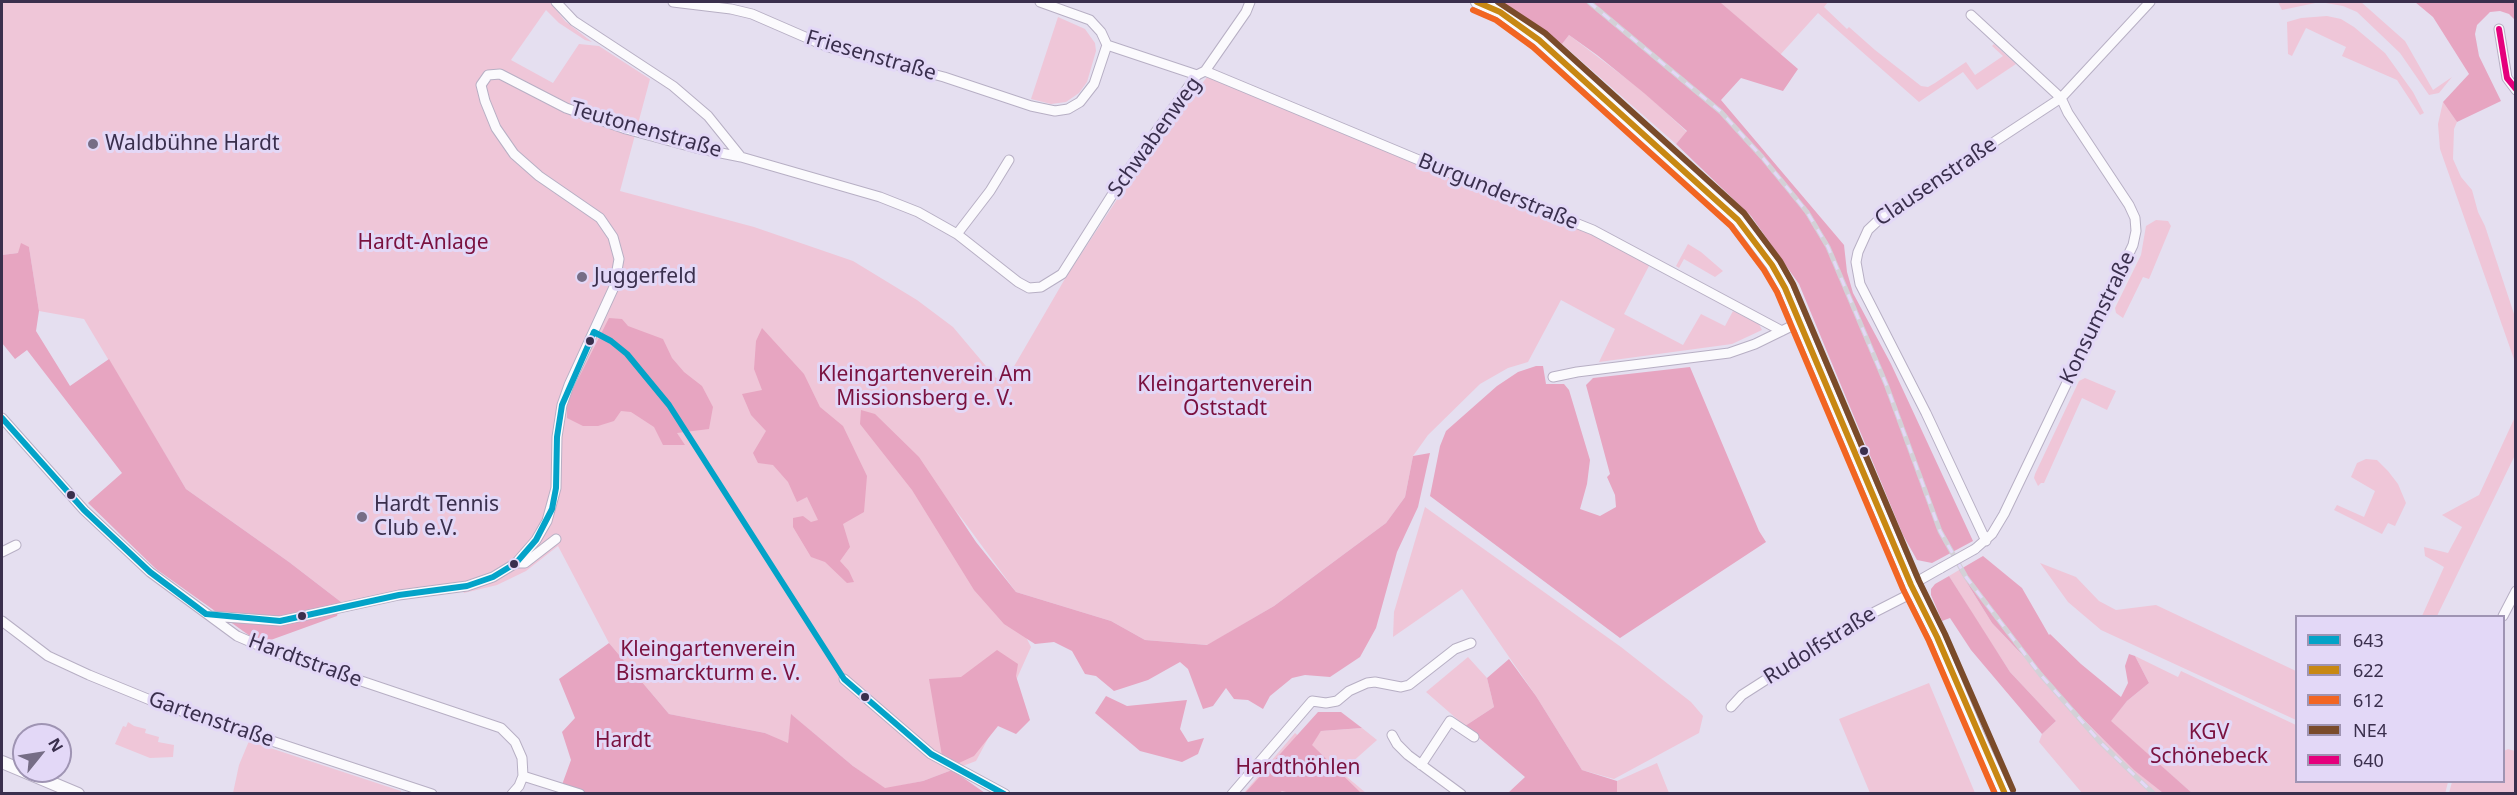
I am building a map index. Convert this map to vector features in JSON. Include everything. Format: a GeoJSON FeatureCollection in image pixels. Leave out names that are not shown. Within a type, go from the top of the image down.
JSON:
{"type":"FeatureCollection","features":[{"type":"Feature","properties":{"kind":"street"},"geometry":{"type":"LineString","coordinates":[[556,2],[574,21],[673,86],[708,116],[741,157]]}},
{"type":"Feature","properties":{"kind":"street","name":"Friesenstraße"},"geometry":{"type":"LineString","coordinates":[[673,2],[732,9],[752,14],[828,47],[944,77],[1031,106],[1055,111],[1068,109],[1080,102],[1094,84],[1107,45]]}},
{"type":"Feature","properties":{"kind":"street"},"geometry":{"type":"LineString","coordinates":[[1040,2],[1090,20],[1101,32],[1107,45]]}},
{"type":"Feature","properties":{"kind":"street","name":"Schwabenweg"},"geometry":{"type":"LineString","coordinates":[[1062,274],[1126,174],[1246,12],[1250,2]]}},
{"type":"Feature","properties":{"kind":"street"},"geometry":{"type":"LineString","coordinates":[[1477,2],[1500,12],[1539,39],[1738,220],[1772,265],[1800,322],[1912,588],[1937,637],[1986,755],[2005,794]]}},
{"type":"Feature","properties":{"kind":"street","name":"Clausenstraße"},"geometry":{"type":"LineString","coordinates":[[1986,541],[1926,413],[1860,284],[1856,262],[1858,252],[1868,230],[1886,213],[2061,98],[2150,2]]}},
{"type":"Feature","properties":{"kind":"street","name":"Konsumstraße"},"geometry":{"type":"LineString","coordinates":[[1912,588],[1986,541],[1999,524],[2133,245],[2136,231],[2129,205],[2068,113],[2061,98],[1971,15]]}},
{"type":"Feature","properties":{"kind":"street"},"geometry":{"type":"LineString","coordinates":[[2499,29],[2507,78],[2516,90]]}},
{"type":"Feature","properties":{"kind":"street","name":"Burgunderstraße"},"geometry":{"type":"LineString","coordinates":[[1107,45],[1201,73],[1593,230],[1782,331]]}},
{"type":"Feature","properties":{"kind":"street","name":"Teutonenstraße"},"geometry":{"type":"LineString","coordinates":[[516,563],[536,540],[552,509],[556,488],[557,437],[562,405],[614,287],[618,272],[618,259],[613,237],[594,212],[538,176],[514,154],[488,110],[482,92],[483,80],[492,73],[500,74],[586,117],[696,148],[741,157],[880,197],[918,213],[957,234],[1018,282],[1029,288],[1041,287],[1062,274]]}},
{"type":"Feature","properties":{"kind":"street"},"geometry":{"type":"LineString","coordinates":[[957,234],[990,192],[1009,160]]}},
{"type":"Feature","properties":{"kind":"street"},"geometry":{"type":"LineString","coordinates":[[1553,377],[1729,353],[1800,322]]}},
{"type":"Feature","properties":{"kind":"street","name":"Hardtstraße"},"geometry":{"type":"LineString","coordinates":[[2,418],[84,510],[150,572],[237,636],[272,651],[501,728],[515,742],[522,758],[523,776]]}},
{"type":"Feature","properties":{"kind":"street"},"geometry":{"type":"LineString","coordinates":[[210,616],[280,621],[399,594],[467,586],[494,577],[516,563],[525,563],[556,539]]}},
{"type":"Feature","properties":{"kind":"street"},"geometry":{"type":"LineString","coordinates":[[2,552],[16,545]]}},
{"type":"Feature","properties":{"kind":"street","name":"Rudolfstraße"},"geometry":{"type":"LineString","coordinates":[[1731,707],[1742,695],[1912,588]]}},
{"type":"Feature","properties":{"kind":"street"},"geometry":{"type":"LineString","coordinates":[[2504,615],[2516,591]]}},
{"type":"Feature","properties":{"kind":"street","name":"Gartenstraße"},"geometry":{"type":"LineString","coordinates":[[2,621],[41,652],[89,675],[160,704],[432,794]]}},
{"type":"Feature","properties":{"kind":"street"},"geometry":{"type":"LineString","coordinates":[[1232,794],[1312,701],[1326,703],[1337,700],[1349,691],[1367,683],[1375,682],[1401,687],[1410,685],[1455,649],[1471,643]]}},
{"type":"Feature","properties":{"kind":"street"},"geometry":{"type":"LineString","coordinates":[[844,679],[939,759],[967,771],[1005,794]]}},
{"type":"Feature","properties":{"kind":"street"},"geometry":{"type":"LineString","coordinates":[[1421,765],[1449,721],[1474,737]]}},
{"type":"Feature","properties":{"kind":"street"},"geometry":{"type":"LineString","coordinates":[[1392,735],[1397,744],[1421,765],[1461,794]]}},
{"type":"Feature","properties":{"kind":"street"},"geometry":{"type":"LineString","coordinates":[[2,762],[78,794]]}},
{"type":"Feature","properties":{"kind":"street"},"geometry":{"type":"LineString","coordinates":[[512,794],[519,786],[523,776],[580,794]]}},
{"type":"Feature","properties":{"kind":"green space"},"geometry":{"type":"Polygon","coordinates":[[[2,2],[550,2],[565,21],[592,42],[559,23],[546,10],[511,60],[553,83],[579,44],[599,46],[650,79],[620,191],[754,227],[853,261],[917,300],[953,327],[996,378],[1009,375],[1066,277],[1133,175],[1207,77],[1594,236],[1650,264],[1624,314],[1683,345],[1701,314],[1725,326],[1733,311],[1759,324],[1762,330],[1732,344],[1599,362],[1615,329],[1561,300],[1528,362],[1508,368],[1480,384],[1428,435],[1413,456],[1405,497],[1386,523],[1274,606],[1208,645],[1145,640],[1111,621],[1016,592],[954,508],[991,567],[1031,647],[1000,716],[976,761],[923,781],[885,789],[853,766],[792,715],[788,744],[765,733],[669,714],[609,643],[558,546],[526,571],[497,585],[464,593],[458,582],[341,602],[186,489],[84,319],[39,311],[29,247],[18,253],[2,255],[2,2]]]}},
{"type":"Feature","properties":{"kind":"green space"},"geometry":{"type":"Polygon","coordinates":[[[1501,2],[1720,2],[1798,69],[1783,91],[1741,78],[1721,100],[1844,245],[1847,272],[1853,293],[1891,364],[1973,541],[1932,563],[1917,560],[1903,535],[1799,284],[1751,216],[1676,144],[1687,131],[1644,93],[1569,35],[1562,44],[1501,2]]]}},
{"type":"Feature","properties":{"kind":"green space"},"geometry":{"type":"Polygon","coordinates":[[[1720,2],[1828,2],[1824,7],[1847,29],[1849,27],[1921,86],[1928,87],[1966,62],[1975,75],[2003,56],[1992,46],[1994,44],[2016,64],[1977,90],[1963,72],[1919,102],[1818,13],[1780,55],[1720,2]]]}},
{"type":"Feature","properties":{"kind":"green space"},"geometry":{"type":"Polygon","coordinates":[[[2278,2],[2320,2],[2282,10],[2278,2]]]}},
{"type":"Feature","properties":{"kind":"green space"},"geometry":{"type":"Polygon","coordinates":[[[2320,2],[2361,2],[2405,41],[2433,90],[2452,77],[2439,93],[2429,95],[2400,53],[2357,12],[2343,6],[2320,2]]]}},
{"type":"Feature","properties":{"kind":"green space"},"geometry":{"type":"Polygon","coordinates":[[[2415,2],[2515,2],[2515,20],[2509,14],[2500,11],[2490,12],[2477,25],[2475,34],[2479,56],[2501,101],[2457,122],[2443,102],[2469,74],[2433,17],[2415,2]]]}},
{"type":"Feature","properties":{"kind":"green space"},"geometry":{"type":"Polygon","coordinates":[[[2327,16],[2341,19],[2354,27],[2385,53],[2413,92],[2424,113],[2420,115],[2397,80],[2342,56],[2346,47],[2306,28],[2292,56],[2288,54],[2287,22],[2301,18],[2327,16]]]}},
{"type":"Feature","properties":{"kind":"green space"},"geometry":{"type":"Polygon","coordinates":[[[1058,17],[1085,29],[1095,43],[1096,51],[1087,82],[1079,93],[1066,102],[1051,104],[1031,99],[1058,17]]]}},
{"type":"Feature","properties":{"kind":"green space"},"geometry":{"type":"Polygon","coordinates":[[[1569,35],[1644,92],[1687,132],[1676,144],[1562,44],[1569,35]]]}},
{"type":"Feature","properties":{"kind":"green space"},"geometry":{"type":"Polygon","coordinates":[[[2443,102],[2457,122],[2454,129],[2453,159],[2461,177],[2472,190],[2515,317],[2515,362],[2440,149],[2438,124],[2443,102]]]}},
{"type":"Feature","properties":{"kind":"green space"},"geometry":{"type":"Polygon","coordinates":[[[2156,220],[2168,221],[2171,226],[2149,279],[2143,277],[2123,318],[2116,313],[2115,308],[2141,255],[2146,226],[2156,220]]]}},
{"type":"Feature","properties":{"kind":"green space"},"geometry":{"type":"Polygon","coordinates":[[[21,243],[29,247],[39,311],[36,331],[70,386],[109,359],[186,489],[341,602],[337,616],[268,641],[250,636],[156,569],[88,503],[122,473],[27,350],[15,359],[2,343],[2,255],[18,253],[21,243]]]}},
{"type":"Feature","properties":{"kind":"green space"},"geometry":{"type":"Polygon","coordinates":[[[1688,244],[1723,271],[1715,277],[1684,259],[1679,268],[1676,266],[1688,244]]]}},
{"type":"Feature","properties":{"kind":"green space"},"geometry":{"type":"Polygon","coordinates":[[[609,318],[622,319],[628,326],[663,339],[672,358],[684,372],[702,386],[713,407],[709,429],[677,433],[685,445],[663,445],[654,427],[631,412],[621,411],[614,421],[598,426],[583,426],[567,418],[567,401],[609,318]]]}},
{"type":"Feature","properties":{"kind":"green space"},"geometry":{"type":"Polygon","coordinates":[[[762,328],[804,374],[820,407],[843,426],[867,476],[864,512],[843,524],[850,547],[840,561],[849,571],[854,582],[847,583],[825,562],[811,557],[793,527],[793,518],[803,516],[811,522],[818,520],[807,497],[797,502],[788,482],[773,465],[758,463],[753,453],[766,431],[751,415],[742,394],[762,390],[754,369],[756,341],[762,328]]]}},
{"type":"Feature","properties":{"kind":"green space"},"geometry":{"type":"Polygon","coordinates":[[[1543,366],[1546,384],[1564,384],[1569,390],[1590,460],[1587,484],[1580,509],[1600,516],[1616,507],[1615,495],[1607,477],[1610,474],[1586,385],[1593,378],[1690,367],[1759,531],[1766,542],[1620,638],[1430,496],[1440,446],[1446,431],[1497,386],[1518,372],[1543,366]]]}},
{"type":"Feature","properties":{"kind":"green space"},"geometry":{"type":"Polygon","coordinates":[[[2085,378],[2116,391],[2107,410],[2082,398],[2044,483],[2038,486],[2034,478],[2035,474],[2079,381],[2085,378]]]}},
{"type":"Feature","properties":{"kind":"green space"},"geometry":{"type":"Polygon","coordinates":[[[861,410],[875,414],[919,457],[976,542],[1016,592],[1111,621],[1145,640],[1207,645],[1274,606],[1386,523],[1405,497],[1413,456],[1430,453],[1418,507],[1397,552],[1376,628],[1360,657],[1330,677],[1305,675],[1292,678],[1270,696],[1263,709],[1248,700],[1234,699],[1226,688],[1213,706],[1203,709],[1188,669],[1180,662],[1148,680],[1114,691],[1096,676],[1085,674],[1072,651],[1054,642],[1035,644],[1004,624],[974,590],[912,490],[860,424],[861,410]]]}},
{"type":"Feature","properties":{"kind":"green space"},"geometry":{"type":"Polygon","coordinates":[[[2515,417],[2515,455],[2437,615],[2422,615],[2444,567],[2425,556],[2424,547],[2448,553],[2462,527],[2442,515],[2479,495],[2515,417]]]}},
{"type":"Feature","properties":{"kind":"green space"},"geometry":{"type":"Polygon","coordinates":[[[2366,459],[2377,460],[2388,471],[2398,484],[2406,503],[2395,526],[2388,523],[2382,534],[2334,510],[2337,505],[2364,517],[2375,491],[2351,477],[2357,463],[2366,459]]]}},
{"type":"Feature","properties":{"kind":"green space"},"geometry":{"type":"Polygon","coordinates":[[[1425,507],[1621,647],[1691,702],[1703,716],[1699,733],[1614,779],[1582,770],[1536,696],[1462,589],[1393,637],[1394,612],[1425,507]]]}},
{"type":"Feature","properties":{"kind":"green space"},"geometry":{"type":"Polygon","coordinates":[[[1983,556],[2022,588],[2049,635],[2121,697],[2128,683],[2125,666],[2129,654],[2135,656],[2149,683],[2127,701],[2111,721],[2192,793],[2163,793],[2134,770],[1992,623],[1959,570],[1983,556]]]}},
{"type":"Feature","properties":{"kind":"green space"},"geometry":{"type":"Polygon","coordinates":[[[2040,563],[2076,577],[2099,601],[2116,610],[2156,605],[2295,671],[2295,720],[2101,630],[2068,602],[2040,563]]]}},
{"type":"Feature","properties":{"kind":"green space"},"geometry":{"type":"Polygon","coordinates":[[[1959,570],[1992,623],[2083,720],[2134,769],[2163,793],[2082,793],[2039,742],[2042,734],[2056,721],[2010,672],[1980,626],[1949,576],[1959,570]]]}},
{"type":"Feature","properties":{"kind":"green space"},"geometry":{"type":"Polygon","coordinates":[[[1949,576],[2010,672],[2056,721],[2042,734],[1971,650],[1950,618],[1942,621],[1931,595],[1931,589],[1949,576]]]}},
{"type":"Feature","properties":{"kind":"green space","name":"Hardt"},"geometry":{"type":"Polygon","coordinates":[[[609,643],[669,714],[765,733],[788,743],[791,714],[853,766],[885,788],[923,781],[952,770],[985,793],[559,793],[571,760],[562,732],[575,718],[559,679],[609,643]]]}},
{"type":"Feature","properties":{"kind":"green space"},"geometry":{"type":"Polygon","coordinates":[[[997,650],[1018,664],[1016,676],[1030,720],[1016,734],[998,726],[974,756],[959,763],[942,756],[929,679],[961,677],[997,650]]]}},
{"type":"Feature","properties":{"kind":"green space","name":"KGV Schönebeck"},"geometry":{"type":"Polygon","coordinates":[[[2135,656],[2178,677],[2181,671],[2295,725],[2295,783],[2448,783],[2445,794],[2192,793],[2110,721],[2127,701],[2149,683],[2135,656]]]}},
{"type":"Feature","properties":{"kind":"green space"},"geometry":{"type":"Polygon","coordinates":[[[1468,657],[1487,678],[1494,707],[1465,726],[1426,692],[1468,657]]]}},
{"type":"Feature","properties":{"kind":"green space"},"geometry":{"type":"Polygon","coordinates":[[[1509,659],[1536,696],[1582,770],[1617,781],[1617,793],[1508,793],[1525,777],[1465,726],[1494,707],[1487,678],[1509,659]]]}},
{"type":"Feature","properties":{"kind":"green space"},"geometry":{"type":"Polygon","coordinates":[[[1929,683],[1975,793],[1870,793],[1839,719],[1929,683]]]}},
{"type":"Feature","properties":{"kind":"green space"},"geometry":{"type":"Polygon","coordinates":[[[1106,696],[1127,706],[1187,700],[1180,729],[1188,742],[1204,738],[1198,754],[1182,762],[1140,751],[1095,713],[1106,696]]]}},
{"type":"Feature","properties":{"kind":"green space","name":"Hardthöhlen"},"geometry":{"type":"Polygon","coordinates":[[[1318,712],[1341,712],[1362,728],[1321,731],[1312,745],[1361,793],[1294,794],[1282,791],[1279,793],[1245,793],[1318,712]]]}},
{"type":"Feature","properties":{"kind":"green space"},"geometry":{"type":"Polygon","coordinates":[[[128,722],[146,729],[145,733],[159,737],[158,742],[174,745],[173,757],[150,758],[115,744],[123,726],[126,727],[128,722]]]}},
{"type":"Feature","properties":{"kind":"green space","name":"Hardthöhlen"},"geometry":{"type":"Polygon","coordinates":[[[1362,728],[1377,740],[1341,772],[1366,793],[1243,794],[1295,733],[1314,749],[1311,745],[1321,731],[1362,728]]]}},
{"type":"Feature","properties":{"kind":"green space"},"geometry":{"type":"Polygon","coordinates":[[[249,741],[401,791],[401,793],[233,793],[239,765],[249,741]]]}},
{"type":"Feature","properties":{"kind":"green space"},"geometry":{"type":"Polygon","coordinates":[[[2505,750],[2515,751],[2515,793],[2449,793],[2452,783],[2505,783],[2505,750]]]}},
{"type":"Feature","properties":{"kind":"green space"},"geometry":{"type":"Polygon","coordinates":[[[1657,763],[1669,793],[1617,794],[1617,781],[1657,763]]]}},
{"type":"Feature","properties":{"kind":"railway"},"geometry":{"type":"LineString","coordinates":[[1589,2],[1721,112],[1807,212],[1828,247],[1886,384],[1940,531],[1966,577],[2040,674],[2101,743],[2154,794]]}},
{"type":"Feature","properties":{"kind":"transit line","name":"622"},"geometry":{"type":"LineString","coordinates":[[1477,2],[1500,12],[1539,40],[1738,220],[1772,265],[1785,288],[1911,585],[1937,637],[2005,794]]}},
{"type":"Feature","properties":{"kind":"transit line","name":"NE4"},"geometry":{"type":"LineString","coordinates":[[1498,2],[1545,33],[1744,213],[1780,261],[1793,284],[1919,581],[1945,634],[2013,790]]}},
{"type":"Feature","properties":{"kind":"transit line","name":"612"},"geometry":{"type":"LineString","coordinates":[[1473,10],[1496,20],[1533,47],[1731,226],[1764,270],[1777,292],[1903,589],[1929,641],[1995,794]]}},
{"type":"Feature","properties":{"kind":"transit line","name":"640"},"geometry":{"type":"LineString","coordinates":[[2499,29],[2507,78],[2516,89]]}},
{"type":"Feature","properties":{"kind":"transit line","name":"643"},"geometry":{"type":"LineString","coordinates":[[594,332],[611,341],[627,354],[669,405],[844,679],[931,754],[1004,794]]}},
{"type":"Feature","properties":{"kind":"transit line","name":"643"},"geometry":{"type":"LineString","coordinates":[[2,418],[84,510],[150,572],[206,614],[280,621],[399,595],[467,586],[493,577],[516,563],[536,540],[552,509],[556,488],[557,437],[562,405],[594,332]]}},
{"type":"Feature","properties":{"kind":"place","name":"Waldbühne Hardt"},"geometry":{"type":"Point","coordinates":[93,144]}},
{"type":"Feature","properties":{"kind":"place","name":"Juggerfeld"},"geometry":{"type":"Point","coordinates":[582,277]}},
{"type":"Feature","properties":{"kind":"place","name":"Hardt Tennis Club e.V."},"geometry":{"type":"Point","coordinates":[362,517]}},
{"type":"Feature","properties":{"kind":"park label","name":"Hardt-Anlage"},"geometry":{"type":"Point","coordinates":[423,243]}},
{"type":"Feature","properties":{"kind":"park label","name":"Kleingartenverein Am Missionsberg e. V."},"geometry":{"type":"Point","coordinates":[925,387]}},
{"type":"Feature","properties":{"kind":"park label","name":"Kleingartenverein Oststadt"},"geometry":{"type":"Point","coordinates":[1225,397]}},
{"type":"Feature","properties":{"kind":"park label","name":"Kleingartenverein Bismarckturm e. V."},"geometry":{"type":"Point","coordinates":[708,662]}}]}
